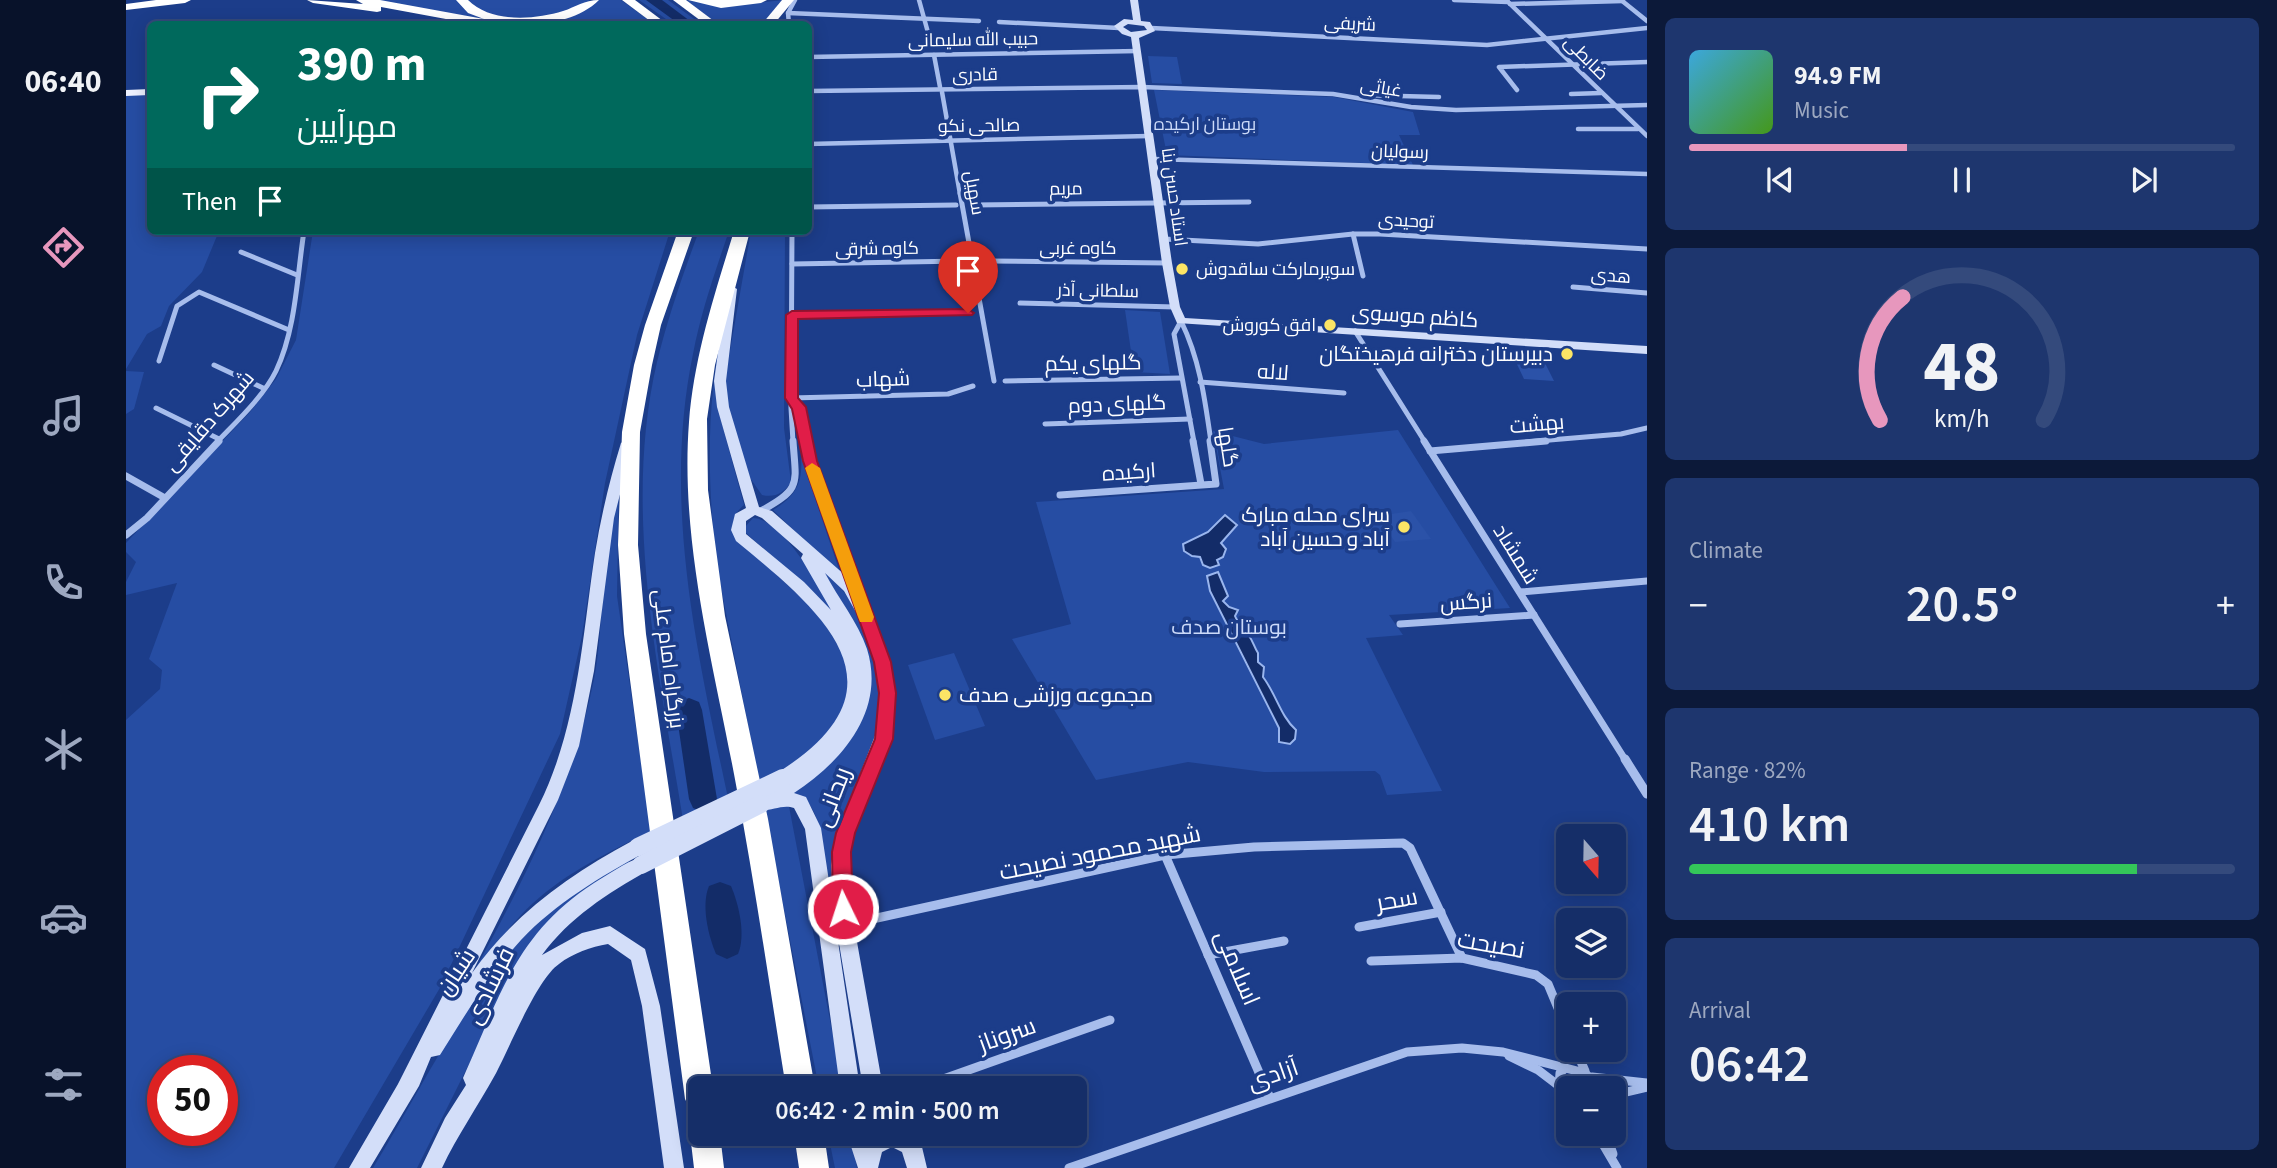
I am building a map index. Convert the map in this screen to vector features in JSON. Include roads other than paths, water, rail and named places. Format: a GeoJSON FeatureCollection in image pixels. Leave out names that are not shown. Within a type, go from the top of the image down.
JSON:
{"type":"FeatureCollection","features":[{"type":"Feature","properties":{"kind":"highway"},"geometry":{"type":"LineString","coordinates":[[126,5],[144,0]]}},
{"type":"Feature","properties":{"kind":"highway"},"geometry":{"type":"LineString","coordinates":[[126,5],[185,0]]}},
{"type":"Feature","properties":{"kind":"highway"},"geometry":{"type":"LineString","coordinates":[[313,0],[393,12],[429,21]]}},
{"type":"Feature","properties":{"kind":"highway"},"geometry":{"type":"LineString","coordinates":[[362,0],[482,21]]}},
{"type":"Feature","properties":{"kind":"highway"},"geometry":{"type":"LineString","coordinates":[[462,0],[467,7],[481,13],[508,19],[535,20],[577,11],[593,0]]}},
{"type":"Feature","properties":{"kind":"highway"},"geometry":{"type":"LineString","coordinates":[[628,0],[657,21]]}},
{"type":"Feature","properties":{"kind":"highway"},"geometry":{"type":"LineString","coordinates":[[679,0],[708,21]]}},
{"type":"Feature","properties":{"kind":"highway"},"geometry":{"type":"LineString","coordinates":[[694,0],[733,5],[761,0]]}},
{"type":"Feature","properties":{"kind":"highway"},"geometry":{"type":"LineString","coordinates":[[771,21],[785,7]]}},
{"type":"Feature","properties":{"kind":"highway","name":"بزرگراه امام علی"},"geometry":{"type":"LineString","coordinates":[[685,235],[653,325],[631,432],[628,545],[635,634],[697,1076]]}},
{"type":"Feature","properties":{"kind":"highway"},"geometry":{"type":"LineString","coordinates":[[741,235],[709,343],[702,384],[697,447],[703,556],[724,673],[748,779],[799,1076]]}},
{"type":"Feature","properties":{"kind":"highway"},"geometry":{"type":"LineString","coordinates":[[706,1146],[709,1168]]}},
{"type":"Feature","properties":{"kind":"highway"},"geometry":{"type":"LineString","coordinates":[[811,1146],[814,1168]]}},
{"type":"Feature","properties":{"kind":"main road"},"geometry":{"type":"LineString","coordinates":[[1134,0],[1137,21]]}},
{"type":"Feature","properties":{"kind":"main road"},"geometry":{"type":"LineString","coordinates":[[1137,21],[1152,28],[1146,34],[1135,35],[1125,33],[1119,28],[1122,22],[1137,21]]}},
{"type":"Feature","properties":{"kind":"main road","name":"استاد حسن بنا"},"geometry":{"type":"LineString","coordinates":[[1135,35],[1167,262],[1175,307],[1181,321]]}},
{"type":"Feature","properties":{"kind":"main road"},"geometry":{"type":"LineString","coordinates":[[126,95],[147,94]]}},
{"type":"Feature","properties":{"kind":"main road"},"geometry":{"type":"LineString","coordinates":[[735,255],[720,381],[726,426],[757,510]]}},
{"type":"Feature","properties":{"kind":"main road","name":"کاظم موسوی"},"geometry":{"type":"LineString","coordinates":[[1181,321],[1647,351]]}},
{"type":"Feature","properties":{"kind":"main road"},"geometry":{"type":"LineString","coordinates":[[407,1086],[547,804],[570,748],[587,679],[599,562],[614,479],[631,432]]}},
{"type":"Feature","properties":{"kind":"main road","name":"ریحانی"},"geometry":{"type":"LineString","coordinates":[[640,856],[783,778],[815,756],[842,728],[854,694],[853,660],[846,643],[825,614],[741,537],[738,530],[740,519],[757,510],[849,587],[864,612],[883,662],[888,709],[884,739],[845,833],[841,852],[841,893],[845,925],[871,1076]]}},
{"type":"Feature","properties":{"kind":"main road"},"geometry":{"type":"LineString","coordinates":[[640,856],[761,804],[816,770],[830,757],[860,714],[864,669],[856,641],[800,545]]}},
{"type":"Feature","properties":{"kind":"main road"},"geometry":{"type":"LineString","coordinates":[[761,804],[788,798],[800,802],[813,828],[848,1076]]}},
{"type":"Feature","properties":{"kind":"main road","name":"شیان"},"geometry":{"type":"LineString","coordinates":[[359,1168],[407,1086],[484,972],[517,932],[570,885],[640,856]]}},
{"type":"Feature","properties":{"kind":"main road","name":"فرشادی"},"geometry":{"type":"LineString","coordinates":[[431,1168],[529,957],[551,929],[613,881],[640,856]]}},
{"type":"Feature","properties":{"kind":"main road"},"geometry":{"type":"LineString","coordinates":[[449,1131],[487,1070],[536,976],[551,958],[587,939],[610,935],[639,955],[651,1006],[674,1168]]}},
{"type":"Feature","properties":{"kind":"main road"},"geometry":{"type":"LineString","coordinates":[[861,1146],[868,1166]]}},
{"type":"Feature","properties":{"kind":"main road"},"geometry":{"type":"LineString","coordinates":[[868,1166],[874,1146]]}},
{"type":"Feature","properties":{"kind":"main road"},"geometry":{"type":"LineString","coordinates":[[910,1146],[918,1167]]}},
{"type":"Feature","properties":{"kind":"street"},"geometry":{"type":"LineString","coordinates":[[785,7],[795,0]]}},
{"type":"Feature","properties":{"kind":"street"},"geometry":{"type":"LineString","coordinates":[[919,0],[932,47]]}},
{"type":"Feature","properties":{"kind":"street"},"geometry":{"type":"LineString","coordinates":[[1454,0],[1622,1],[1647,21]]}},
{"type":"Feature","properties":{"kind":"street","name":"ضابطی"},"geometry":{"type":"LineString","coordinates":[[1507,2],[1647,136]]}},
{"type":"Feature","properties":{"kind":"street"},"geometry":{"type":"LineString","coordinates":[[785,7],[979,21]]}},
{"type":"Feature","properties":{"kind":"street"},"geometry":{"type":"LineString","coordinates":[[999,22],[1119,28]]}},
{"type":"Feature","properties":{"kind":"street","name":"شریفی"},"geometry":{"type":"LineString","coordinates":[[1152,28],[1477,45],[1647,28]]}},
{"type":"Feature","properties":{"kind":"street","name":"حبیب الله سلیمانی"},"geometry":{"type":"LineString","coordinates":[[812,57],[1138,51]]}},
{"type":"Feature","properties":{"kind":"street","name":"سهیل"},"geometry":{"type":"LineString","coordinates":[[933,55],[994,381]]}},
{"type":"Feature","properties":{"kind":"street"},"geometry":{"type":"LineString","coordinates":[[1517,90],[1499,67],[1647,62]]}},
{"type":"Feature","properties":{"kind":"street","name":"قادری"},"geometry":{"type":"LineString","coordinates":[[812,92],[1142,87]]}},
{"type":"Feature","properties":{"kind":"street","name":"غیاثی"},"geometry":{"type":"LineString","coordinates":[[1142,87],[1332,94],[1411,107],[1456,110],[1647,105]]}},
{"type":"Feature","properties":{"kind":"street"},"geometry":{"type":"LineString","coordinates":[[1571,94],[1601,93]]}},
{"type":"Feature","properties":{"kind":"street"},"geometry":{"type":"LineString","coordinates":[[1332,94],[1439,97]]}},
{"type":"Feature","properties":{"kind":"street"},"geometry":{"type":"LineString","coordinates":[[1578,129],[1639,129]]}},
{"type":"Feature","properties":{"kind":"street","name":"صالحی نکو"},"geometry":{"type":"LineString","coordinates":[[812,144],[1149,136]]}},
{"type":"Feature","properties":{"kind":"street","name":"رسولیان"},"geometry":{"type":"LineString","coordinates":[[1153,159],[1647,174]]}},
{"type":"Feature","properties":{"kind":"street"},"geometry":{"type":"LineString","coordinates":[[1158,202],[1249,202]]}},
{"type":"Feature","properties":{"kind":"street","name":"مریم"},"geometry":{"type":"LineString","coordinates":[[974,205],[1158,202]]}},
{"type":"Feature","properties":{"kind":"street"},"geometry":{"type":"LineString","coordinates":[[812,208],[956,205]]}},
{"type":"Feature","properties":{"kind":"street"},"geometry":{"type":"LineString","coordinates":[[1353,234],[1363,276]]}},
{"type":"Feature","properties":{"kind":"street","name":"توحیدی"},"geometry":{"type":"LineString","coordinates":[[1164,239],[1258,244],[1353,234],[1647,249]]}},
{"type":"Feature","properties":{"kind":"street","name":"شهرک دقایقی"},"geometry":{"type":"LineString","coordinates":[[126,535],[147,518],[249,408],[276,370],[289,330],[303,235]]}},
{"type":"Feature","properties":{"kind":"street","name":"ریحانی"},"geometry":{"type":"LineString","coordinates":[[757,510],[787,496],[796,482],[791,398],[792,235]]}},
{"type":"Feature","properties":{"kind":"street"},"geometry":{"type":"LineString","coordinates":[[241,252],[297,275]]}},
{"type":"Feature","properties":{"kind":"street","name":"کاوه شرقی"},"geometry":{"type":"LineString","coordinates":[[792,264],[963,261]]}},
{"type":"Feature","properties":{"kind":"street","name":"کاوه غربی"},"geometry":{"type":"LineString","coordinates":[[989,261],[1167,262]]}},
{"type":"Feature","properties":{"kind":"street","name":"هدی"},"geometry":{"type":"LineString","coordinates":[[1573,288],[1647,293]]}},
{"type":"Feature","properties":{"kind":"street"},"geometry":{"type":"LineString","coordinates":[[159,361],[177,306],[199,292],[289,330]]}},
{"type":"Feature","properties":{"kind":"street","name":"سلطانی آذر"},"geometry":{"type":"LineString","coordinates":[[1020,303],[1175,307]]}},
{"type":"Feature","properties":{"kind":"street"},"geometry":{"type":"LineString","coordinates":[[792,315],[968,313]]}},
{"type":"Feature","properties":{"kind":"street","name":"گلها"},"geometry":{"type":"LineString","coordinates":[[1181,321],[1191,337],[1216,484],[1201,484],[1174,334],[1181,321]]}},
{"type":"Feature","properties":{"kind":"street","name":"شمشاد"},"geometry":{"type":"LineString","coordinates":[[1355,331],[1647,794]]}},
{"type":"Feature","properties":{"kind":"street"},"geometry":{"type":"LineString","coordinates":[[214,365],[263,388]]}},
{"type":"Feature","properties":{"kind":"street","name":"گلهای یکم"},"geometry":{"type":"LineString","coordinates":[[1005,381],[1181,377]]}},
{"type":"Feature","properties":{"kind":"street","name":"لاله"},"geometry":{"type":"LineString","coordinates":[[1200,382],[1344,393]]}},
{"type":"Feature","properties":{"kind":"street","name":"شهاب"},"geometry":{"type":"LineString","coordinates":[[791,398],[948,394],[973,386]]}},
{"type":"Feature","properties":{"kind":"street","name":"ریحانی"},"geometry":{"type":"LineString","coordinates":[[791,398],[799,407],[810,461],[864,612]]}},
{"type":"Feature","properties":{"kind":"street"},"geometry":{"type":"LineString","coordinates":[[156,408],[219,439]]}},
{"type":"Feature","properties":{"kind":"street","name":"گلهای دوم"},"geometry":{"type":"LineString","coordinates":[[1045,424],[1190,419]]}},
{"type":"Feature","properties":{"kind":"street","name":"بهشت"},"geometry":{"type":"LineString","coordinates":[[1430,451],[1621,434],[1647,428]]}},
{"type":"Feature","properties":{"kind":"street"},"geometry":{"type":"LineString","coordinates":[[126,476],[164,498]]}},
{"type":"Feature","properties":{"kind":"street","name":"ارکیده"},"geometry":{"type":"LineString","coordinates":[[1060,495],[1201,484]]}},
{"type":"Feature","properties":{"kind":"street"},"geometry":{"type":"LineString","coordinates":[[1520,592],[1647,581]]}},
{"type":"Feature","properties":{"kind":"street","name":"نرگس"},"geometry":{"type":"LineString","coordinates":[[1400,624],[1534,615]]}},
{"type":"Feature","properties":{"kind":"street","name":"شهید محمود نصیحت"},"geometry":{"type":"LineString","coordinates":[[845,925],[1166,855],[1254,847],[1407,845],[1441,912]]}},
{"type":"Feature","properties":{"kind":"street","name":"اسلامی"},"geometry":{"type":"LineString","coordinates":[[1166,855],[1270,1098]]}},
{"type":"Feature","properties":{"kind":"street"},"geometry":{"type":"LineString","coordinates":[[1441,912],[1462,958]]}},
{"type":"Feature","properties":{"kind":"street","name":"سحر"},"geometry":{"type":"LineString","coordinates":[[1359,927],[1441,912]]}},
{"type":"Feature","properties":{"kind":"street"},"geometry":{"type":"LineString","coordinates":[[1208,955],[1284,941]]}},
{"type":"Feature","properties":{"kind":"street","name":"نصیحت"},"geometry":{"type":"LineString","coordinates":[[1371,961],[1462,958],[1542,978],[1548,984],[1556,1003]]}},
{"type":"Feature","properties":{"kind":"street","name":"سروناز"},"geometry":{"type":"LineString","coordinates":[[952,1076],[1110,1020]]}},
{"type":"Feature","properties":{"kind":"street","name":"آزادی"},"geometry":{"type":"LineString","coordinates":[[1069,1168],[1407,1052],[1457,1048],[1496,1050],[1564,1069],[1577,1068],[1588,1074]]}},
{"type":"Feature","properties":{"kind":"street","name":"آزادی"},"geometry":{"type":"LineString","coordinates":[[1496,1050],[1538,1070],[1556,1084]]}},
{"type":"Feature","properties":{"kind":"street"},"geometry":{"type":"LineString","coordinates":[[1582,1062],[1588,1074],[1647,1085]]}},
{"type":"Feature","properties":{"kind":"street"},"geometry":{"type":"LineString","coordinates":[[1560,1076],[1564,1069]]}},
{"type":"Feature","properties":{"kind":"street"},"geometry":{"type":"LineString","coordinates":[[1626,1091],[1647,1085]]}},
{"type":"Feature","properties":{"kind":"street"},"geometry":{"type":"LineString","coordinates":[[1604,1146],[1618,1168]]}},
{"type":"Feature","properties":{"kind":"street"},"geometry":{"type":"LineString","coordinates":[[1610,1146],[1618,1168]]}},
{"type":"Feature","properties":{"kind":"waterway"},"geometry":{"type":"LineString","coordinates":[[653,0],[683,21]]}},
{"type":"Feature","properties":{"kind":"waterway"},"geometry":{"type":"LineString","coordinates":[[689,710],[703,799]]}},
{"type":"Feature","properties":{"kind":"waterway"},"geometry":{"type":"LineString","coordinates":[[720,897],[727,943]]}},
{"type":"Feature","properties":{"kind":"place","name":"سوپرمارکت ساقدوش"},"geometry":{"type":"Point","coordinates":[1182,269]}},
{"type":"Feature","properties":{"kind":"place","name":"افق کوروش"},"geometry":{"type":"Point","coordinates":[1330,325]}},
{"type":"Feature","properties":{"kind":"place","name":"دبیرستان دخترانه فرهیختگان"},"geometry":{"type":"Point","coordinates":[1567,354]}},
{"type":"Feature","properties":{"kind":"place","name":"سرای محله مبارک آباد و حسین آباد"},"geometry":{"type":"Point","coordinates":[1404,527]}},
{"type":"Feature","properties":{"kind":"place","name":"مجموعه ورزشی صدف"},"geometry":{"type":"Point","coordinates":[945,695]}},
{"type":"Feature","properties":{"kind":"park label","name":"بوستان ارکیده"},"geometry":{"type":"Point","coordinates":[1205,124]}},
{"type":"Feature","properties":{"kind":"park label","name":"بوستان صدف"},"geometry":{"type":"Point","coordinates":[1229,627]}}]}
